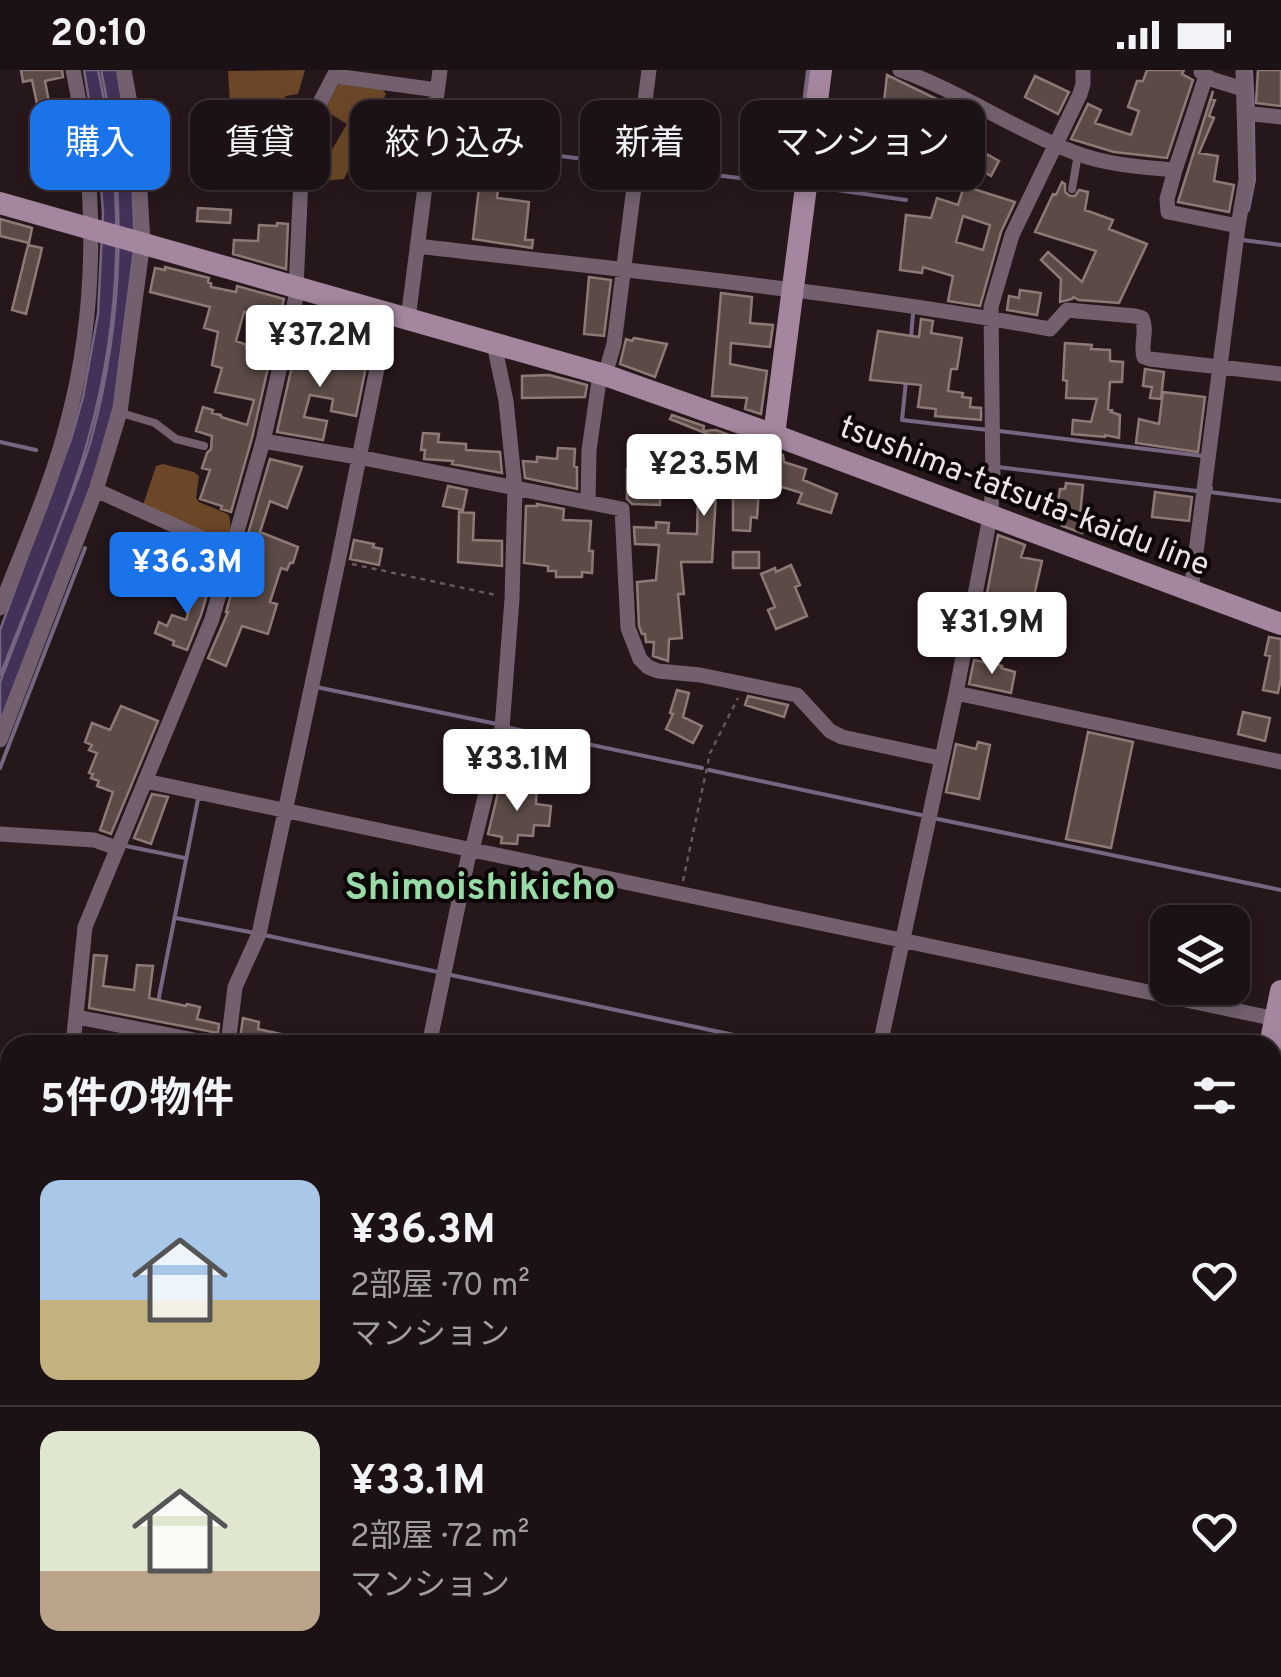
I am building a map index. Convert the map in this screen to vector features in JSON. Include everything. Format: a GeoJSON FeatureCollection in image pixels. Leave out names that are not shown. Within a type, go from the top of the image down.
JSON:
{"type":"FeatureCollection","features":[{"type":"Feature","properties":{"kind":"main road"},"geometry":{"type":"LineString","coordinates":[[774,435],[821,70]]}},
{"type":"Feature","properties":{"kind":"main road","name":"tsushima-tatsuta-kaidu line"},"geometry":{"type":"LineString","coordinates":[[0,203],[602,374],[1281,624]]}},
{"type":"Feature","properties":{"kind":"main road"},"geometry":{"type":"LineString","coordinates":[[1278,1019],[1281,991]]}},
{"type":"Feature","properties":{"kind":"street"},"geometry":{"type":"LineString","coordinates":[[0,608],[52,472],[78,379],[87,326],[96,230],[73,70]]}},
{"type":"Feature","properties":{"kind":"street"},"geometry":{"type":"LineString","coordinates":[[0,740],[96,490],[120,412],[143,242],[136,142],[124,70]]}},
{"type":"Feature","properties":{"kind":"street"},"geometry":{"type":"LineString","coordinates":[[229,1035],[235,987],[259,934],[358,457],[417,246],[440,70]]}},
{"type":"Feature","properties":{"kind":"street"},"geometry":{"type":"LineString","coordinates":[[588,502],[589,450],[602,374],[614,344],[649,70]]}},
{"type":"Feature","properties":{"kind":"street"},"geometry":{"type":"LineString","coordinates":[[900,70],[931,81],[1078,154],[1136,167],[1175,170]]}},
{"type":"Feature","properties":{"kind":"street"},"geometry":{"type":"LineString","coordinates":[[882,1035],[990,517],[991,307],[1012,236],[1080,94],[1083,70]]}},
{"type":"Feature","properties":{"kind":"street"},"geometry":{"type":"LineString","coordinates":[[1191,592],[1246,180],[1242,70]]}},
{"type":"Feature","properties":{"kind":"street"},"geometry":{"type":"LineString","coordinates":[[74,1035],[85,927],[212,620],[263,441],[297,288],[302,135],[337,73],[437,90]]}},
{"type":"Feature","properties":{"kind":"street"},"geometry":{"type":"LineString","coordinates":[[1238,226],[1168,212],[1167,200],[1202,73],[1243,89]]}},
{"type":"Feature","properties":{"kind":"street"},"geometry":{"type":"LineString","coordinates":[[1244,113],[1281,117]]}},
{"type":"Feature","properties":{"kind":"street"},"geometry":{"type":"LineString","coordinates":[[417,246],[990,318],[1050,330],[1067,310],[1136,316],[1146,325],[1142,351],[1150,359],[1281,374]]}},
{"type":"Feature","properties":{"kind":"street"},"geometry":{"type":"LineString","coordinates":[[432,1035],[468,858],[502,728],[512,599],[515,488],[506,401],[494,344]]}},
{"type":"Feature","properties":{"kind":"street"},"geometry":{"type":"LineString","coordinates":[[263,441],[622,509],[628,628],[640,659],[658,671],[700,674],[797,696],[830,732],[940,758]]}},
{"type":"Feature","properties":{"kind":"street"},"geometry":{"type":"LineString","coordinates":[[96,490],[214,544],[231,548]]}},
{"type":"Feature","properties":{"kind":"street"},"geometry":{"type":"LineString","coordinates":[[956,693],[1281,762]]}},
{"type":"Feature","properties":{"kind":"street"},"geometry":{"type":"LineString","coordinates":[[145,781],[1278,1019]]}},
{"type":"Feature","properties":{"kind":"street"},"geometry":{"type":"LineString","coordinates":[[0,834],[94,840],[116,848]]}},
{"type":"Feature","properties":{"kind":"street"},"geometry":{"type":"LineString","coordinates":[[77,1017],[169,1035]]}},
{"type":"Feature","properties":{"kind":"lane"},"geometry":{"type":"LineString","coordinates":[[1072,189],[1078,154]]}},
{"type":"Feature","properties":{"kind":"lane"},"geometry":{"type":"LineString","coordinates":[[120,412],[149,420],[176,439],[204,446]]}},
{"type":"Feature","properties":{"kind":"lane"},"geometry":{"type":"LineString","coordinates":[[496,752],[516,766],[519,790]]}},
{"type":"Feature","properties":{"kind":"path"},"geometry":{"type":"LineString","coordinates":[[338,562],[512,599]]}},
{"type":"Feature","properties":{"kind":"path"},"geometry":{"type":"LineString","coordinates":[[680,894],[710,754],[745,683]]}},
{"type":"Feature","properties":{"kind":"shaded area"},"geometry":{"type":"Polygon","coordinates":[[[84,70],[98,70],[104,100],[89,100],[84,70]]]}},
{"type":"Feature","properties":{"kind":"shaded area"},"geometry":{"type":"Polygon","coordinates":[[[101,70],[117,70],[122,100],[106,100],[101,70]]]}},
{"type":"Feature","properties":{"kind":"shaded area"},"geometry":{"type":"Polygon","coordinates":[[[305,70],[298,94],[283,100],[230,100],[228,71],[305,70]]]}},
{"type":"Feature","properties":{"kind":"shaded area"},"geometry":{"type":"Polygon","coordinates":[[[339,83],[382,89],[386,94],[383,100],[350,100],[350,167],[344,179],[330,180],[330,153],[347,124],[330,114],[330,100],[339,83]]]}},
{"type":"Feature","properties":{"kind":"shaded area"},"geometry":{"type":"Polygon","coordinates":[[[101,190],[115,190],[113,302],[99,394],[58,529],[0,676],[0,630],[83,397],[98,314],[101,190]]]}},
{"type":"Feature","properties":{"kind":"shaded area"},"geometry":{"type":"Polygon","coordinates":[[[117,190],[133,190],[135,243],[114,406],[91,488],[0,723],[0,682],[75,487],[102,394],[116,302],[117,190]]]}},
{"type":"Feature","properties":{"kind":"shaded area"},"geometry":{"type":"Polygon","coordinates":[[[163,464],[199,476],[199,502],[228,514],[230,529],[225,543],[142,508],[156,466],[163,464]]]}},
{"type":"Feature","properties":{"kind":"building"},"geometry":{"type":"Polygon","coordinates":[[[21,70],[62,70],[63,77],[45,81],[49,100],[36,100],[32,80],[23,82],[21,70]]]}},
{"type":"Feature","properties":{"kind":"building"},"geometry":{"type":"Polygon","coordinates":[[[1147,70],[1184,70],[1182,74],[1193,80],[1167,158],[1114,152],[1071,139],[1088,104],[1101,110],[1095,123],[1131,135],[1139,111],[1128,107],[1137,81],[1143,81],[1147,70]]]}},
{"type":"Feature","properties":{"kind":"building"},"geometry":{"type":"Polygon","coordinates":[[[1258,70],[1281,70],[1281,106],[1256,103],[1258,70]]]}},
{"type":"Feature","properties":{"kind":"building"},"geometry":{"type":"Polygon","coordinates":[[[887,75],[939,100],[884,100],[887,75]]]}},
{"type":"Feature","properties":{"kind":"building"},"geometry":{"type":"Polygon","coordinates":[[[1035,76],[1069,92],[1058,114],[1025,97],[1035,76]]]}},
{"type":"Feature","properties":{"kind":"building"},"geometry":{"type":"Polygon","coordinates":[[[1213,91],[1211,99],[1215,100],[1209,116],[1214,118],[1199,153],[1218,156],[1214,181],[1234,185],[1229,212],[1178,202],[1213,91]]]}},
{"type":"Feature","properties":{"kind":"building"},"geometry":{"type":"Polygon","coordinates":[[[985,153],[999,161],[991,176],[985,172],[985,153]]]}},
{"type":"Feature","properties":{"kind":"building"},"geometry":{"type":"Polygon","coordinates":[[[1062,182],[1070,196],[1079,190],[1088,192],[1085,210],[1113,220],[1109,229],[1147,244],[1119,303],[1073,297],[1060,302],[1061,279],[1041,260],[1048,252],[1082,282],[1096,251],[1035,232],[1062,182]]]}},
{"type":"Feature","properties":{"kind":"building"},"geometry":{"type":"Polygon","coordinates":[[[479,190],[498,190],[497,198],[529,202],[525,240],[533,240],[532,248],[473,239],[479,190]]]}},
{"type":"Feature","properties":{"kind":"building"},"geometry":{"type":"Polygon","coordinates":[[[963,190],[977,190],[1015,202],[1001,232],[980,306],[948,301],[953,276],[923,267],[922,273],[900,270],[906,215],[931,218],[937,198],[958,205],[963,190]],[[963,216],[956,242],[983,250],[990,225],[963,216]]]}},
{"type":"Feature","properties":{"kind":"building"},"geometry":{"type":"Polygon","coordinates":[[[198,208],[231,210],[230,223],[197,221],[198,208]]]}},
{"type":"Feature","properties":{"kind":"building"},"geometry":{"type":"Polygon","coordinates":[[[0,219],[32,228],[29,243],[0,236],[0,219]]]}},
{"type":"Feature","properties":{"kind":"building"},"geometry":{"type":"Polygon","coordinates":[[[288,224],[286,269],[233,254],[234,240],[258,241],[259,225],[288,224]]]}},
{"type":"Feature","properties":{"kind":"building"},"geometry":{"type":"Polygon","coordinates":[[[28,245],[42,248],[26,314],[12,310],[28,245]]]}},
{"type":"Feature","properties":{"kind":"building"},"geometry":{"type":"Polygon","coordinates":[[[155,268],[209,278],[211,287],[236,292],[237,286],[284,299],[280,315],[244,312],[236,341],[271,355],[231,512],[200,499],[210,470],[202,468],[212,436],[196,431],[203,407],[247,425],[254,400],[215,392],[222,368],[212,365],[218,332],[204,328],[210,307],[150,292],[155,268]]]}},
{"type":"Feature","properties":{"kind":"building"},"geometry":{"type":"Polygon","coordinates":[[[589,277],[611,280],[604,336],[584,334],[589,277]]]}},
{"type":"Feature","properties":{"kind":"building"},"geometry":{"type":"Polygon","coordinates":[[[1020,290],[1041,293],[1037,315],[1007,310],[1009,296],[1019,298],[1020,290]]]}},
{"type":"Feature","properties":{"kind":"building"},"geometry":{"type":"Polygon","coordinates":[[[721,293],[752,297],[750,323],[773,325],[770,347],[731,343],[730,364],[767,371],[761,414],[745,409],[747,398],[712,396],[721,293]]]}},
{"type":"Feature","properties":{"kind":"building"},"geometry":{"type":"Polygon","coordinates":[[[921,319],[933,321],[931,333],[962,338],[957,369],[951,369],[948,391],[971,398],[970,407],[981,408],[981,420],[935,416],[936,409],[918,407],[921,385],[870,380],[878,331],[919,337],[921,319]]]}},
{"type":"Feature","properties":{"kind":"building"},"geometry":{"type":"Polygon","coordinates":[[[626,339],[667,344],[655,377],[620,364],[626,339]]]}},
{"type":"Feature","properties":{"kind":"building"},"geometry":{"type":"Polygon","coordinates":[[[1065,343],[1110,350],[1110,361],[1123,362],[1122,382],[1110,382],[1108,409],[1120,415],[1119,438],[1072,434],[1073,420],[1091,422],[1097,399],[1066,398],[1065,343]]]}},
{"type":"Feature","properties":{"kind":"building"},"geometry":{"type":"Polygon","coordinates":[[[297,344],[310,346],[310,351],[367,362],[356,416],[331,411],[333,399],[310,395],[304,417],[327,421],[323,440],[277,432],[297,344]]]}},
{"type":"Feature","properties":{"kind":"building"},"geometry":{"type":"Polygon","coordinates":[[[1145,369],[1164,372],[1161,399],[1150,398],[1152,387],[1143,386],[1145,369]]]}},
{"type":"Feature","properties":{"kind":"building"},"geometry":{"type":"Polygon","coordinates":[[[549,375],[587,385],[585,397],[522,398],[522,376],[549,375]]]}},
{"type":"Feature","properties":{"kind":"building"},"geometry":{"type":"Polygon","coordinates":[[[1163,392],[1205,397],[1198,452],[1136,443],[1139,419],[1159,424],[1163,392]]]}},
{"type":"Feature","properties":{"kind":"building"},"geometry":{"type":"Polygon","coordinates":[[[672,415],[704,426],[703,431],[716,430],[783,455],[784,462],[806,469],[803,480],[837,494],[831,513],[798,503],[802,493],[782,487],[759,488],[757,518],[751,517],[750,531],[733,530],[733,495],[716,495],[712,562],[681,562],[684,594],[678,594],[682,638],[669,639],[668,661],[653,656],[654,642],[646,642],[639,626],[637,582],[656,580],[659,545],[635,544],[634,527],[656,528],[656,522],[669,523],[668,533],[697,534],[698,496],[660,496],[660,505],[632,504],[627,499],[627,469],[663,470],[663,465],[696,465],[696,455],[758,454],[670,419],[672,415]]]}},
{"type":"Feature","properties":{"kind":"building"},"geometry":{"type":"Polygon","coordinates":[[[423,433],[439,434],[438,442],[466,444],[466,450],[500,452],[502,473],[452,464],[453,461],[424,459],[423,433]]]}},
{"type":"Feature","properties":{"kind":"building"},"geometry":{"type":"Polygon","coordinates":[[[558,448],[575,449],[577,489],[525,478],[523,461],[537,462],[537,457],[557,459],[558,448]]]}},
{"type":"Feature","properties":{"kind":"building"},"geometry":{"type":"Polygon","coordinates":[[[270,459],[302,467],[287,508],[270,501],[260,532],[298,547],[293,563],[287,570],[281,568],[270,602],[277,604],[268,634],[242,626],[226,666],[208,658],[228,612],[234,584],[245,587],[254,563],[242,554],[270,459]]]}},
{"type":"Feature","properties":{"kind":"building"},"geometry":{"type":"Polygon","coordinates":[[[1066,483],[1083,485],[1082,533],[1062,526],[1063,503],[1058,502],[1060,489],[1065,489],[1066,483]]]}},
{"type":"Feature","properties":{"kind":"building"},"geometry":{"type":"Polygon","coordinates":[[[448,486],[467,490],[463,510],[443,506],[448,486]]]}},
{"type":"Feature","properties":{"kind":"building"},"geometry":{"type":"Polygon","coordinates":[[[1155,492],[1192,497],[1189,521],[1152,517],[1155,492]]]}},
{"type":"Feature","properties":{"kind":"building"},"geometry":{"type":"Polygon","coordinates":[[[526,506],[564,509],[563,520],[591,521],[592,573],[556,577],[556,571],[548,571],[548,566],[524,563],[526,506]]]}},
{"type":"Feature","properties":{"kind":"building"},"geometry":{"type":"Polygon","coordinates":[[[459,512],[474,513],[473,540],[502,541],[502,566],[458,562],[459,512]]]}},
{"type":"Feature","properties":{"kind":"building"},"geometry":{"type":"Polygon","coordinates":[[[998,535],[1025,545],[1021,557],[1042,561],[1023,628],[982,620],[998,535]]]}},
{"type":"Feature","properties":{"kind":"building"},"geometry":{"type":"Polygon","coordinates":[[[354,540],[382,549],[379,565],[350,559],[354,540]]]}},
{"type":"Feature","properties":{"kind":"building"},"geometry":{"type":"Polygon","coordinates":[[[733,552],[759,552],[759,568],[733,568],[733,552]]]}},
{"type":"Feature","properties":{"kind":"building"},"geometry":{"type":"Polygon","coordinates":[[[791,565],[807,616],[776,629],[768,610],[775,607],[761,574],[791,565]]]}},
{"type":"Feature","properties":{"kind":"building"},"geometry":{"type":"Polygon","coordinates":[[[206,568],[214,571],[187,650],[155,633],[159,622],[167,626],[172,615],[186,620],[206,568]]]}},
{"type":"Feature","properties":{"kind":"building"},"geometry":{"type":"Polygon","coordinates":[[[1269,637],[1281,639],[1278,693],[1263,690],[1270,656],[1265,655],[1269,637]]]}},
{"type":"Feature","properties":{"kind":"building"},"geometry":{"type":"Polygon","coordinates":[[[974,660],[1015,672],[1011,693],[969,684],[974,660]]]}},
{"type":"Feature","properties":{"kind":"building"},"geometry":{"type":"Polygon","coordinates":[[[677,690],[689,693],[683,717],[702,726],[693,743],[666,729],[677,690]]]}},
{"type":"Feature","properties":{"kind":"building"},"geometry":{"type":"Polygon","coordinates":[[[748,696],[788,705],[784,717],[745,705],[748,696]]]}},
{"type":"Feature","properties":{"kind":"building"},"geometry":{"type":"Polygon","coordinates":[[[121,706],[158,721],[111,834],[100,830],[113,792],[97,786],[99,781],[91,778],[93,774],[89,773],[97,753],[89,750],[92,745],[85,742],[92,723],[110,730],[121,706]]]}},
{"type":"Feature","properties":{"kind":"building"},"geometry":{"type":"Polygon","coordinates":[[[1243,712],[1270,718],[1265,741],[1238,734],[1243,712]]]}},
{"type":"Feature","properties":{"kind":"building"},"geometry":{"type":"Polygon","coordinates":[[[1088,732],[1133,742],[1111,848],[1066,839],[1088,732]]]}},
{"type":"Feature","properties":{"kind":"building"},"geometry":{"type":"Polygon","coordinates":[[[978,742],[990,745],[979,799],[946,792],[956,744],[976,749],[978,742]]]}},
{"type":"Feature","properties":{"kind":"building"},"geometry":{"type":"Polygon","coordinates":[[[501,780],[511,783],[512,793],[519,797],[525,794],[526,783],[537,784],[536,804],[551,806],[549,826],[534,825],[533,836],[518,835],[517,844],[501,843],[502,837],[488,834],[501,780]]]}},
{"type":"Feature","properties":{"kind":"building"},"geometry":{"type":"Polygon","coordinates":[[[152,794],[168,797],[151,844],[134,838],[152,794]]]}},
{"type":"Feature","properties":{"kind":"building"},"geometry":{"type":"Polygon","coordinates":[[[94,955],[107,956],[103,986],[134,990],[137,965],[153,966],[149,998],[200,1007],[197,1019],[219,1024],[218,1033],[89,1008],[94,955]]]}},
{"type":"Feature","properties":{"kind":"building"},"geometry":{"type":"Polygon","coordinates":[[[243,1018],[259,1022],[258,1029],[285,1035],[240,1035],[243,1018]]]}},
{"type":"Feature","properties":{"kind":"waterway"},"geometry":{"type":"LineString","coordinates":[[804,100],[808,70]]}},
{"type":"Feature","properties":{"kind":"waterway"},"geometry":{"type":"LineString","coordinates":[[1251,70],[1253,109]]}},
{"type":"Feature","properties":{"kind":"waterway"},"geometry":{"type":"LineString","coordinates":[[1248,210],[1254,180],[1253,121]]}},
{"type":"Feature","properties":{"kind":"waterway"},"geometry":{"type":"LineString","coordinates":[[560,156],[580,158]]}},
{"type":"Feature","properties":{"kind":"waterway"},"geometry":{"type":"LineString","coordinates":[[720,176],[740,178]]}},
{"type":"Feature","properties":{"kind":"waterway"},"geometry":{"type":"LineString","coordinates":[[837,190],[906,200]]}},
{"type":"Feature","properties":{"kind":"waterway"},"geometry":{"type":"LineString","coordinates":[[1243,240],[1281,245]]}},
{"type":"Feature","properties":{"kind":"waterway"},"geometry":{"type":"LineString","coordinates":[[911,337],[913,314]]}},
{"type":"Feature","properties":{"kind":"waterway"},"geometry":{"type":"LineString","coordinates":[[906,381],[902,420],[988,430]]}},
{"type":"Feature","properties":{"kind":"waterway"},"geometry":{"type":"LineString","coordinates":[[999,431],[1203,456]]}},
{"type":"Feature","properties":{"kind":"waterway"},"geometry":{"type":"LineString","coordinates":[[0,442],[36,450]]}},
{"type":"Feature","properties":{"kind":"waterway"},"geometry":{"type":"LineString","coordinates":[[998,467],[1197,491]]}},
{"type":"Feature","properties":{"kind":"waterway"},"geometry":{"type":"LineString","coordinates":[[1211,488],[1210,492],[1281,501]]}},
{"type":"Feature","properties":{"kind":"waterway"},"geometry":{"type":"LineString","coordinates":[[0,768],[85,548]]}},
{"type":"Feature","properties":{"kind":"waterway"},"geometry":{"type":"LineString","coordinates":[[316,687],[497,724]]}},
{"type":"Feature","properties":{"kind":"waterway"},"geometry":{"type":"LineString","coordinates":[[506,727],[702,768]]}},
{"type":"Feature","properties":{"kind":"waterway"},"geometry":{"type":"LineString","coordinates":[[709,770],[921,815]]}},
{"type":"Feature","properties":{"kind":"waterway"},"geometry":{"type":"LineString","coordinates":[[158,1002],[201,799]]}},
{"type":"Feature","properties":{"kind":"waterway"},"geometry":{"type":"LineString","coordinates":[[933,818],[1281,890]]}},
{"type":"Feature","properties":{"kind":"waterway"},"geometry":{"type":"LineString","coordinates":[[126,846],[185,858]]}},
{"type":"Feature","properties":{"kind":"waterway"},"geometry":{"type":"LineString","coordinates":[[176,918],[255,933]]}},
{"type":"Feature","properties":{"kind":"waterway"},"geometry":{"type":"LineString","coordinates":[[264,935],[438,972]]}},
{"type":"Feature","properties":{"kind":"waterway"},"geometry":{"type":"LineString","coordinates":[[451,975],[734,1035]]}},
{"type":"Feature","properties":{"kind":"district","name":"Shimoishikicho"},"geometry":{"type":"Point","coordinates":[480,886]}}]}
